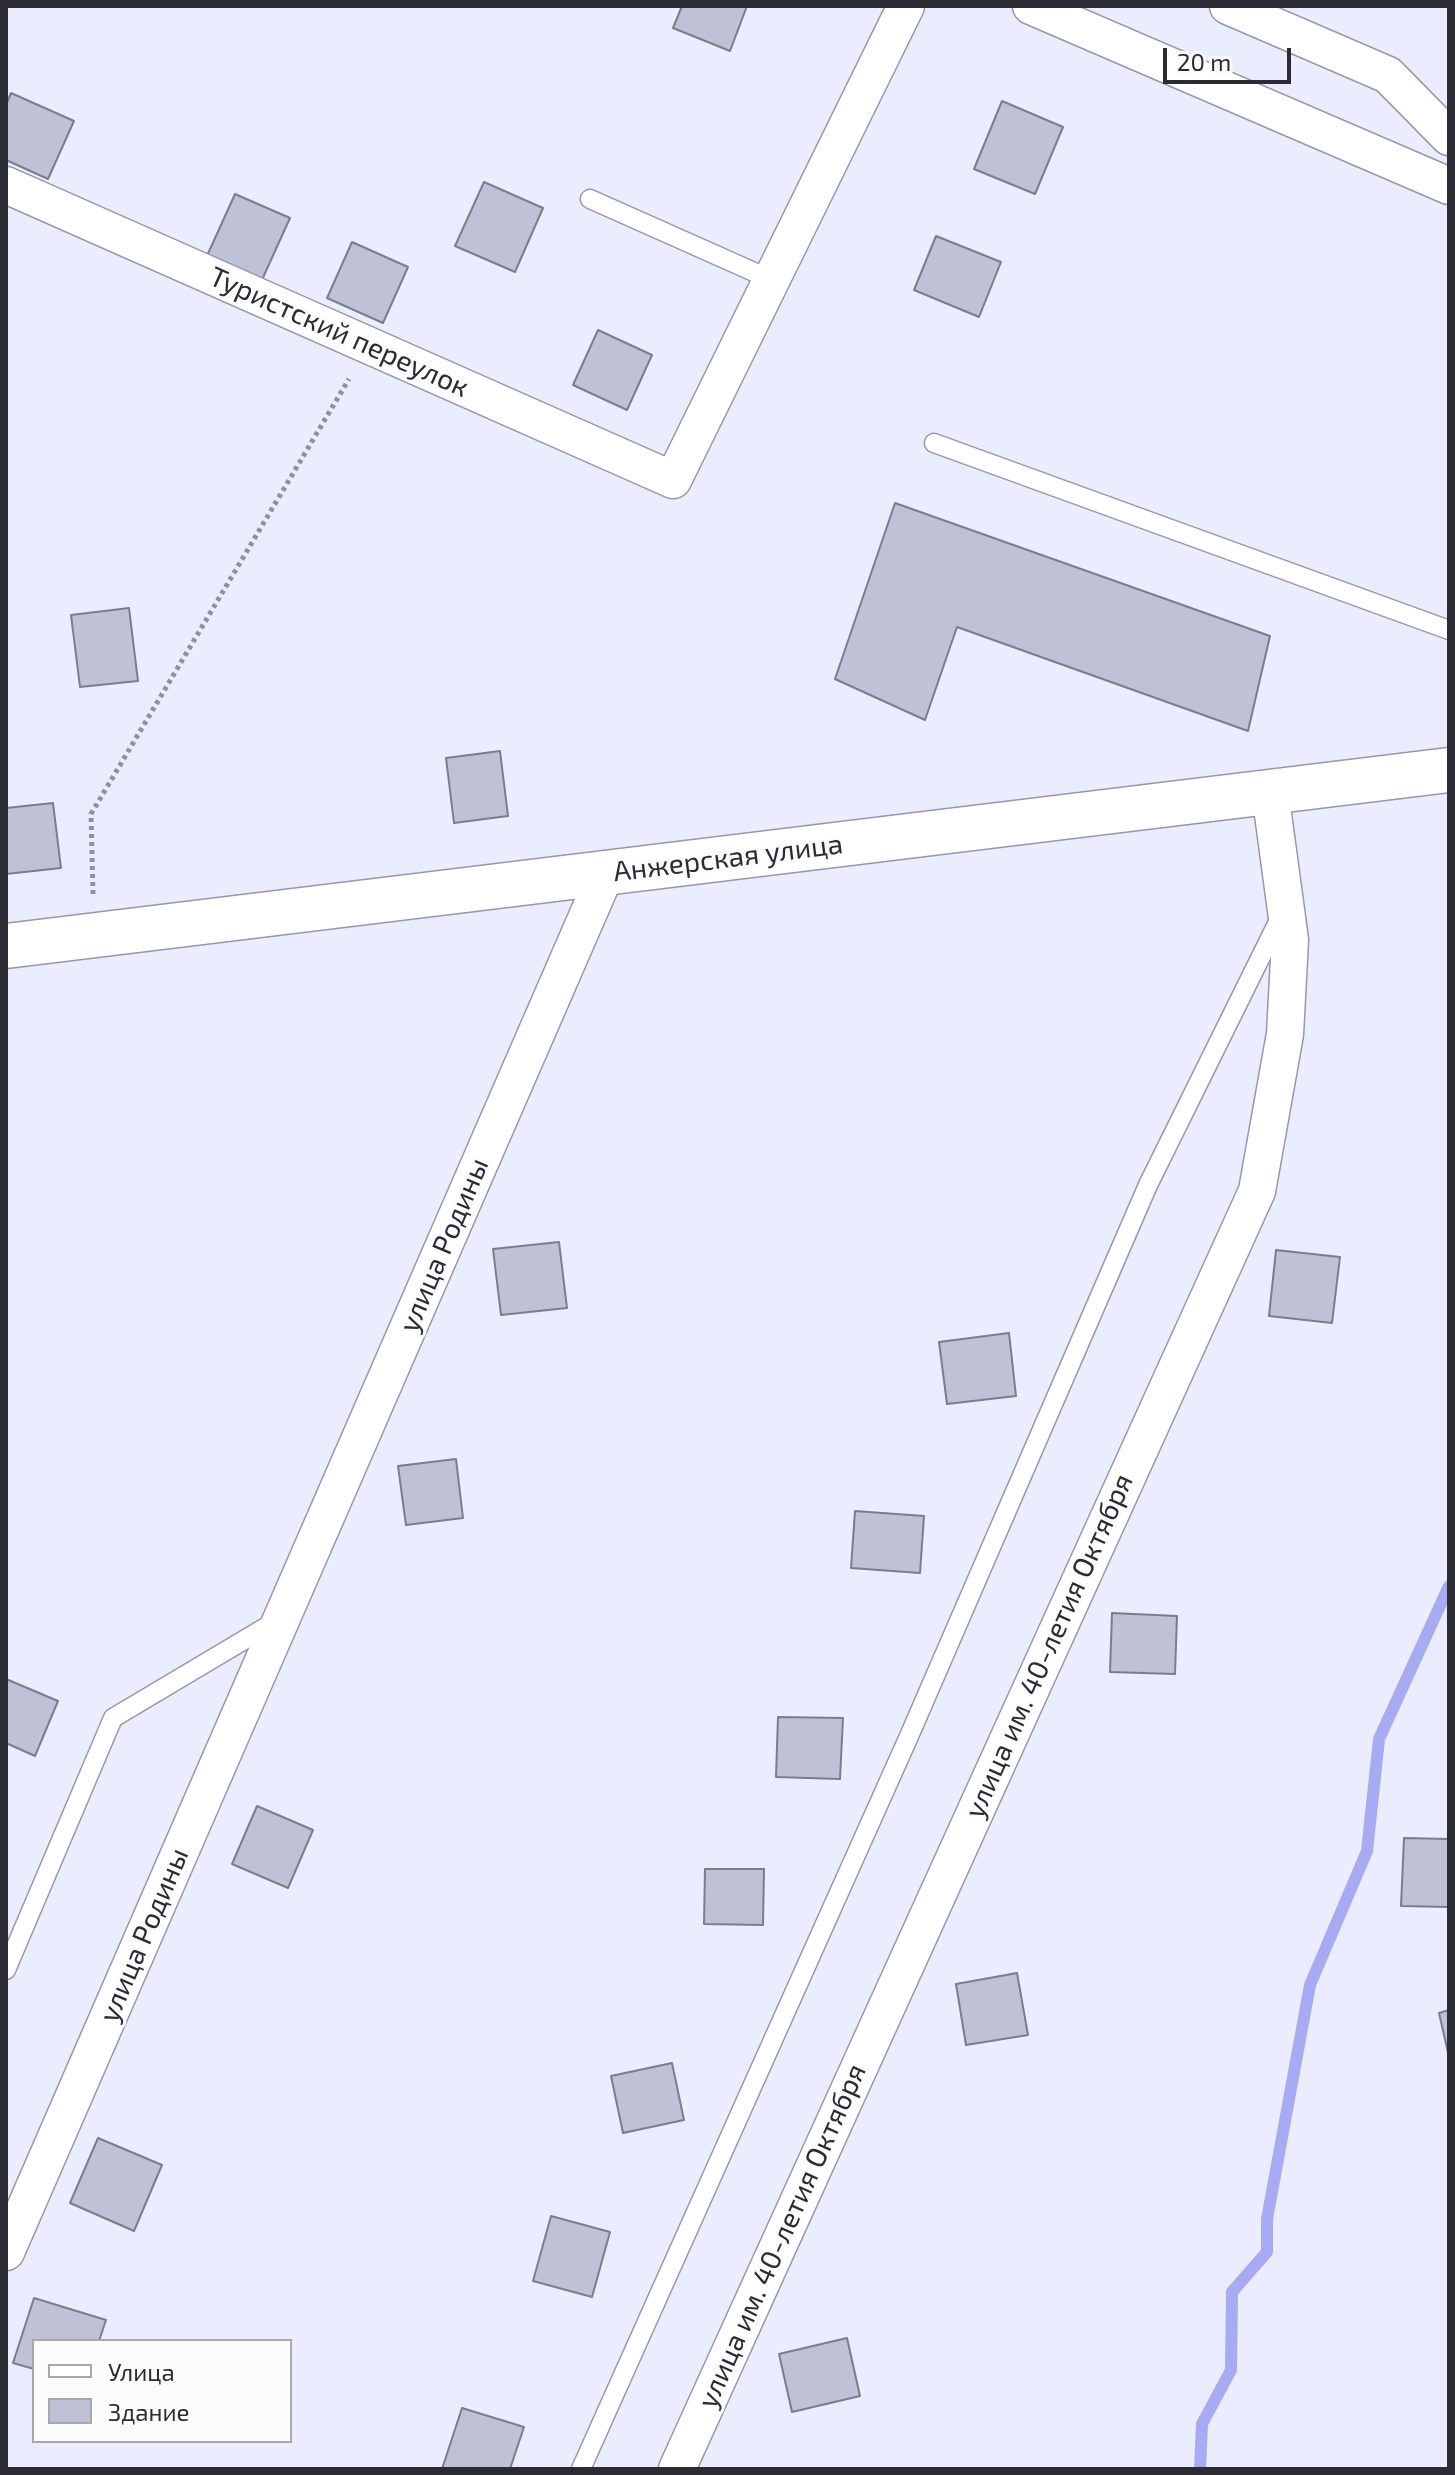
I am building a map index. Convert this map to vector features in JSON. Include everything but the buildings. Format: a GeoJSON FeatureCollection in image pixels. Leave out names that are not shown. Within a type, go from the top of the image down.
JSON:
{"type":"FeatureCollection","features":[{"type":"Feature","properties":{"kind":"street"},"geometry":{"type":"LineString","coordinates":[[772,280],[906,6]]}},
{"type":"Feature","properties":{"kind":"street"},"geometry":{"type":"LineString","coordinates":[[1031,6],[1449,186]]}},
{"type":"Feature","properties":{"kind":"street"},"geometry":{"type":"LineString","coordinates":[[1228,6],[1388,75],[1449,137]]}},
{"type":"Feature","properties":{"kind":"street","name":"Туристский переулок"},"geometry":{"type":"LineString","coordinates":[[6,185],[673,480],[772,280]]}},
{"type":"Feature","properties":{"kind":"street","name":"Анжерская улица"},"geometry":{"type":"LineString","coordinates":[[6,946],[1449,770]]}},
{"type":"Feature","properties":{"kind":"street","name":"улица им. 40-летия Октября"},"geometry":{"type":"LineString","coordinates":[[677,2469],[1257,1191],[1285,1034],[1290,940],[1270,792]]}},
{"type":"Feature","properties":{"kind":"street","name":"улица Родины"},"geometry":{"type":"LineString","coordinates":[[6,2252],[606,873]]}},
{"type":"Feature","properties":{"kind":"lane"},"geometry":{"type":"LineString","coordinates":[[590,199],[772,280]]}},
{"type":"Feature","properties":{"kind":"lane"},"geometry":{"type":"LineString","coordinates":[[934,443],[1449,630]]}},
{"type":"Feature","properties":{"kind":"lane"},"geometry":{"type":"LineString","coordinates":[[581,2469],[910,1734],[1148,1185],[1285,908]]}},
{"type":"Feature","properties":{"kind":"lane"},"geometry":{"type":"LineString","coordinates":[[6,1970],[113,1718],[282,1617]]}},
{"type":"Feature","properties":{"kind":"path"},"geometry":{"type":"LineString","coordinates":[[94,935],[91,814],[369,345]]}},
{"type":"Feature","properties":{"kind":"waterway"},"geometry":{"type":"LineString","coordinates":[[1200,2469],[1202,2424],[1231,2370],[1232,2292],[1267,2252],[1267,2219],[1310,1985],[1367,1851],[1379,1739],[1449,1586]]}}]}
